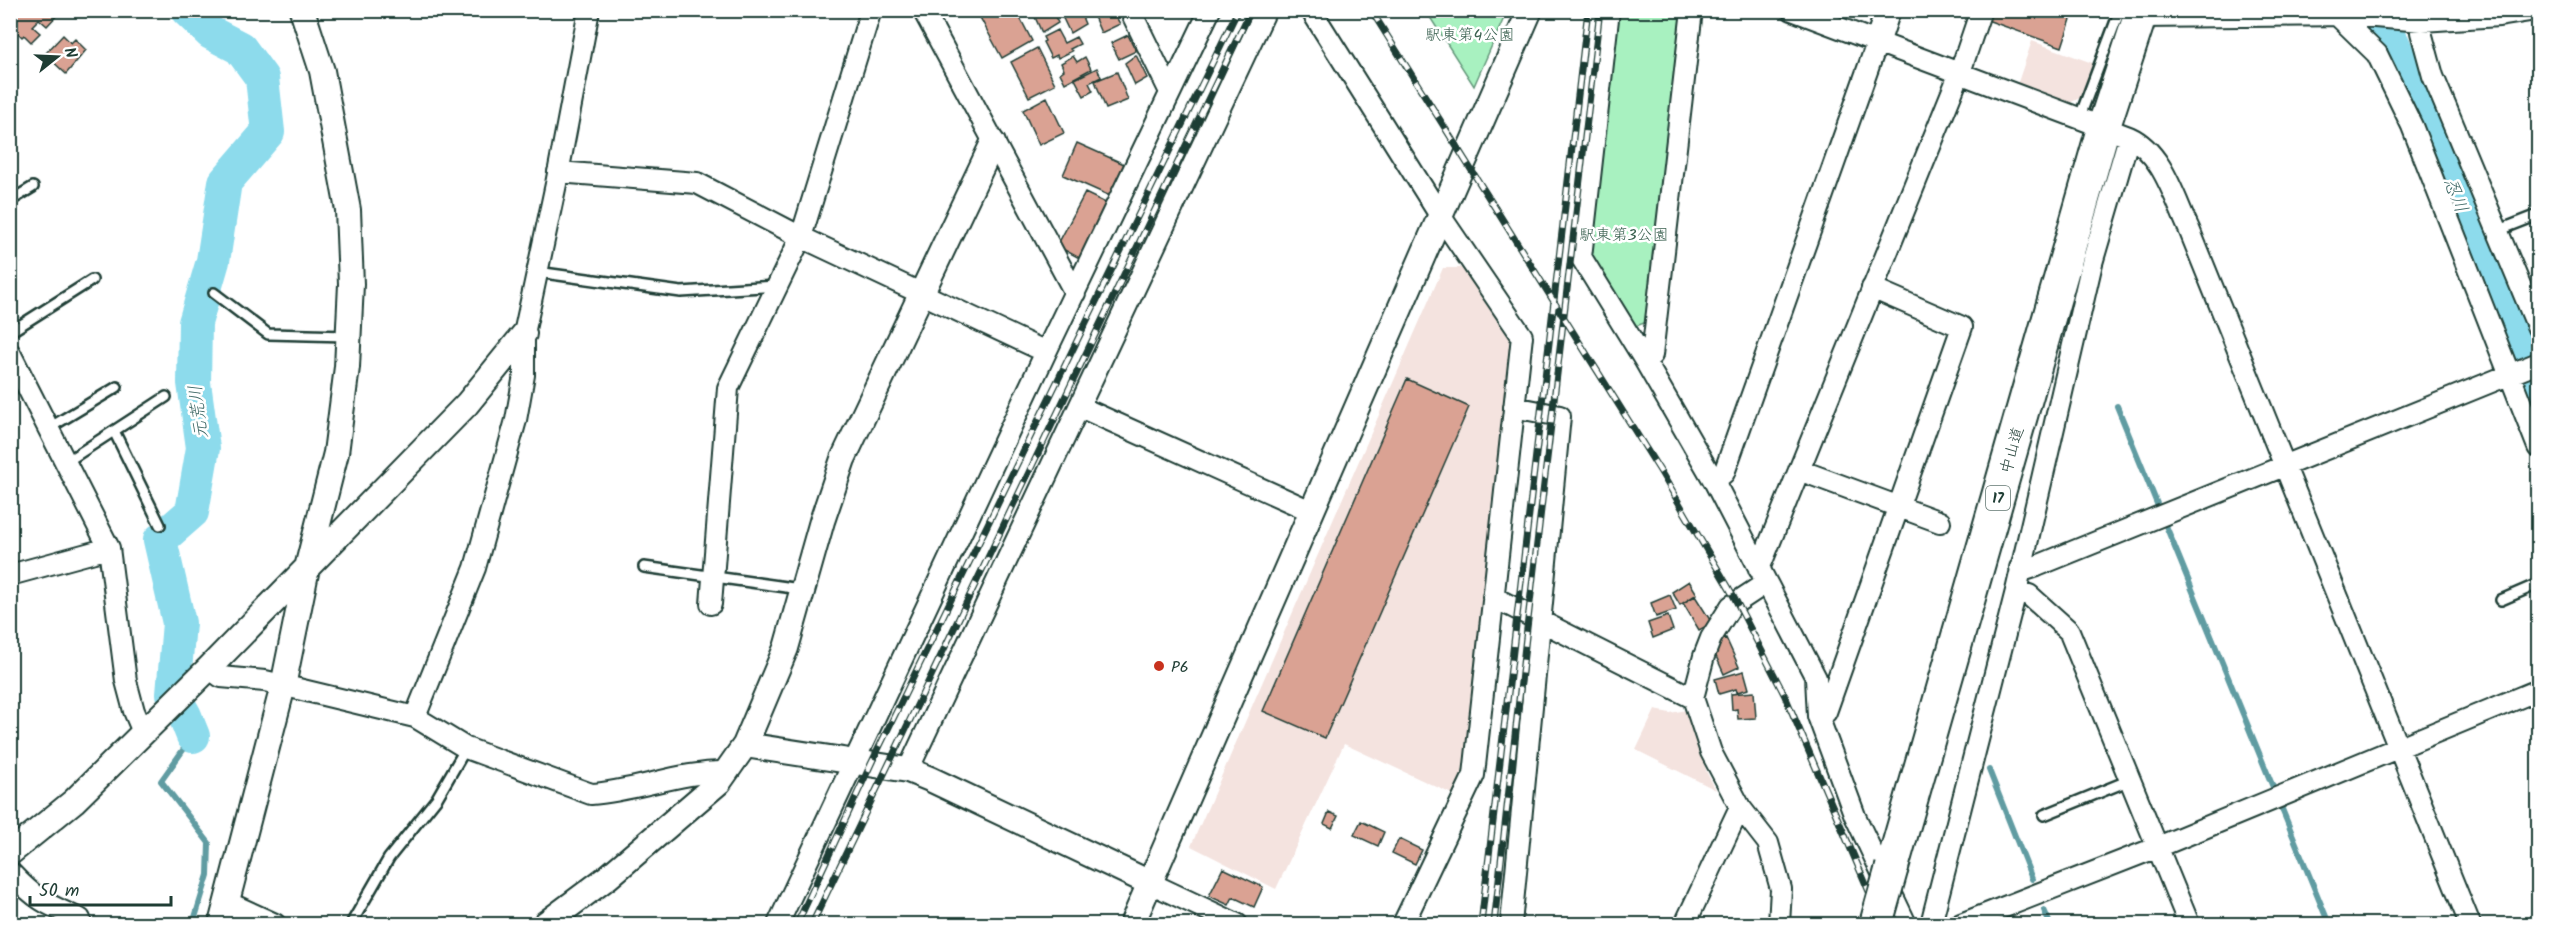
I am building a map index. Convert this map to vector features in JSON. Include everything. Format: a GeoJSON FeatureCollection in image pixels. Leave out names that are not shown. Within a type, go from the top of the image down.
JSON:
{"type":"FeatureCollection","features":[{"type":"Feature","properties":{"kind":"highway","name":"中山道"},"geometry":{"type":"LineString","coordinates":[[1876,924],[2104,128],[2133,13]]}},
{"type":"Feature","properties":{"kind":"street"},"geometry":{"type":"LineString","coordinates":[[275,924],[224,913],[283,686],[336,453],[347,367],[351,284],[348,210],[321,71],[302,10]]}},
{"type":"Feature","properties":{"kind":"street"},"geometry":{"type":"LineString","coordinates":[[415,717],[475,568],[516,420],[524,375],[524,334],[589,10]]}},
{"type":"Feature","properties":{"kind":"street"},"geometry":{"type":"LineString","coordinates":[[711,604],[728,388],[801,237],[871,10]]}},
{"type":"Feature","properties":{"kind":"street"},"geometry":{"type":"LineString","coordinates":[[923,10],[1075,293]]}},
{"type":"Feature","properties":{"kind":"street"},"geometry":{"type":"LineString","coordinates":[[1130,10],[1170,92]]}},
{"type":"Feature","properties":{"kind":"street"},"geometry":{"type":"LineString","coordinates":[[778,924],[1046,352],[1210,10]]}},
{"type":"Feature","properties":{"kind":"street"},"geometry":{"type":"LineString","coordinates":[[908,770],[1266,10]]}},
{"type":"Feature","properties":{"kind":"street"},"geometry":{"type":"LineString","coordinates":[[1311,10],[1441,217],[1522,336],[1473,775],[1402,924]]}},
{"type":"Feature","properties":{"kind":"street"},"geometry":{"type":"LineString","coordinates":[[1132,924],[1530,10]]}},
{"type":"Feature","properties":{"kind":"street"},"geometry":{"type":"LineString","coordinates":[[1609,10],[1581,257],[1645,361],[1714,481],[1816,678],[1818,716],[1856,816],[1906,924]]}},
{"type":"Feature","properties":{"kind":"street"},"geometry":{"type":"LineString","coordinates":[[1645,361],[1652,356],[1692,10]]}},
{"type":"Feature","properties":{"kind":"street"},"geometry":{"type":"LineString","coordinates":[[1792,10],[2142,143],[2160,166],[2470,924]]}},
{"type":"Feature","properties":{"kind":"street"},"geometry":{"type":"LineString","coordinates":[[1714,481],[1724,473],[1888,10]]}},
{"type":"Feature","properties":{"kind":"street"},"geometry":{"type":"LineString","coordinates":[[1779,924],[1781,889],[1768,843],[1740,807],[1711,752],[1693,698],[1711,638],[1731,606],[1763,576],[1799,470],[1959,75],[1980,10]]}},
{"type":"Feature","properties":{"kind":"street"},"geometry":{"type":"LineString","coordinates":[[2133,13],[2344,15],[2388,18],[2499,16],[2536,10]]}},
{"type":"Feature","properties":{"kind":"street"},"geometry":{"type":"LineString","coordinates":[[2344,15],[2377,54],[2412,126],[2538,447]]}},
{"type":"Feature","properties":{"kind":"street"},"geometry":{"type":"LineString","coordinates":[[2421,16],[2421,32],[2433,76],[2538,328]]}},
{"type":"Feature","properties":{"kind":"street"},"geometry":{"type":"LineString","coordinates":[[1931,924],[2016,591],[2092,263],[2104,128]]}},
{"type":"Feature","properties":{"kind":"street"},"geometry":{"type":"LineString","coordinates":[[545,924],[608,877],[719,782],[745,745],[786,648],[843,459],[993,143]]}},
{"type":"Feature","properties":{"kind":"street"},"geometry":{"type":"LineString","coordinates":[[558,172],[697,183],[801,237],[1046,352]]}},
{"type":"Feature","properties":{"kind":"street"},"geometry":{"type":"LineString","coordinates":[[1818,716],[1826,712],[1962,327],[1872,288]]}},
{"type":"Feature","properties":{"kind":"street"},"geometry":{"type":"LineString","coordinates":[[10,853],[74,801],[209,668],[467,404],[524,334]]}},
{"type":"Feature","properties":{"kind":"street"},"geometry":{"type":"LineString","coordinates":[[10,353],[109,548],[126,681],[134,711],[143,732]]}},
{"type":"Feature","properties":{"kind":"street"},"geometry":{"type":"LineString","coordinates":[[2020,568],[2028,569],[2037,566],[2538,363]]}},
{"type":"Feature","properties":{"kind":"street"},"geometry":{"type":"LineString","coordinates":[[1080,407],[1313,512]]}},
{"type":"Feature","properties":{"kind":"street"},"geometry":{"type":"LineString","coordinates":[[1511,924],[1560,416],[1514,407]]}},
{"type":"Feature","properties":{"kind":"street"},"geometry":{"type":"LineString","coordinates":[[1799,470],[1940,522]]}},
{"type":"Feature","properties":{"kind":"street"},"geometry":{"type":"LineString","coordinates":[[10,575],[109,548]]}},
{"type":"Feature","properties":{"kind":"street"},"geometry":{"type":"LineString","coordinates":[[2016,591],[2029,595],[2069,630],[2189,924]]}},
{"type":"Feature","properties":{"kind":"street"},"geometry":{"type":"LineString","coordinates":[[1493,597],[1693,698]]}},
{"type":"Feature","properties":{"kind":"street"},"geometry":{"type":"LineString","coordinates":[[209,668],[221,677],[265,681],[415,717],[466,748],[591,794],[613,793],[708,771],[727,772]]}},
{"type":"Feature","properties":{"kind":"street"},"geometry":{"type":"LineString","coordinates":[[1961,924],[2158,847],[2538,690]]}},
{"type":"Feature","properties":{"kind":"street"},"geometry":{"type":"LineString","coordinates":[[745,745],[908,770],[1237,924]]}},
{"type":"Feature","properties":{"kind":"street"},"geometry":{"type":"LineString","coordinates":[[1685,924],[1740,807]]}},
{"type":"Feature","properties":{"kind":"street"},"geometry":{"type":"LineString","coordinates":[[10,872],[30,895],[80,919]]}},
{"type":"Feature","properties":{"kind":"lane"},"geometry":{"type":"LineString","coordinates":[[10,201],[33,187]]}},
{"type":"Feature","properties":{"kind":"lane"},"geometry":{"type":"LineString","coordinates":[[2497,231],[2538,215]]}},
{"type":"Feature","properties":{"kind":"lane"},"geometry":{"type":"LineString","coordinates":[[537,272],[681,292],[777,286]]}},
{"type":"Feature","properties":{"kind":"lane"},"geometry":{"type":"LineString","coordinates":[[10,332],[92,280]]}},
{"type":"Feature","properties":{"kind":"lane"},"geometry":{"type":"LineString","coordinates":[[214,293],[268,334],[348,336]]}},
{"type":"Feature","properties":{"kind":"lane"},"geometry":{"type":"LineString","coordinates":[[49,428],[117,387]]}},
{"type":"Feature","properties":{"kind":"lane"},"geometry":{"type":"LineString","coordinates":[[66,462],[166,397]]}},
{"type":"Feature","properties":{"kind":"lane"},"geometry":{"type":"LineString","coordinates":[[114,431],[160,525]]}},
{"type":"Feature","properties":{"kind":"lane"},"geometry":{"type":"LineString","coordinates":[[644,567],[803,589]]}},
{"type":"Feature","properties":{"kind":"lane"},"geometry":{"type":"LineString","coordinates":[[2501,600],[2538,584]]}},
{"type":"Feature","properties":{"kind":"lane"},"geometry":{"type":"LineString","coordinates":[[351,924],[389,858],[437,798],[466,748]]}},
{"type":"Feature","properties":{"kind":"lane"},"geometry":{"type":"LineString","coordinates":[[2044,815],[2130,780]]}},
{"type":"Feature","properties":{"kind":"shaded area"},"geometry":{"type":"Polygon","coordinates":[[[2032,41],[2095,64],[2082,97],[2067,104],[2017,85],[2032,41]]]}},
{"type":"Feature","properties":{"kind":"shaded area"},"geometry":{"type":"Polygon","coordinates":[[[1443,268],[1467,268],[1515,337],[1462,779],[1454,795],[1344,744],[1276,889],[1191,846],[1443,268]]]}},
{"type":"Feature","properties":{"kind":"shaded area"},"geometry":{"type":"Polygon","coordinates":[[[1655,710],[1670,713],[1687,710],[1707,773],[1716,790],[1636,750],[1655,710]]]}},
{"type":"Feature","properties":{"kind":"green space","name":"駅東第4公園"},"geometry":{"type":"Polygon","coordinates":[[[1426,11],[1507,11],[1474,86],[1426,11]]]}},
{"type":"Feature","properties":{"kind":"green space","name":"駅東第3公園"},"geometry":{"type":"Polygon","coordinates":[[[1615,11],[1681,11],[1647,322],[1633,327],[1588,254],[1615,11]]]}},
{"type":"Feature","properties":{"kind":"building"},"geometry":{"type":"Polygon","coordinates":[[[16,10],[62,10],[47,26],[39,19],[32,26],[40,33],[31,42],[24,35],[22,37],[18,33],[15,36],[10,32],[10,17],[16,10]]]}},
{"type":"Feature","properties":{"kind":"building"},"geometry":{"type":"Polygon","coordinates":[[[976,10],[1016,10],[1032,41],[1002,58],[976,10]]]}},
{"type":"Feature","properties":{"kind":"building"},"geometry":{"type":"Polygon","coordinates":[[[1046,10],[1052,10],[1058,23],[1042,33],[1035,17],[1046,10]]]}},
{"type":"Feature","properties":{"kind":"building"},"geometry":{"type":"Polygon","coordinates":[[[1059,10],[1079,10],[1085,24],[1070,33],[1059,10]]]}},
{"type":"Feature","properties":{"kind":"building"},"geometry":{"type":"Polygon","coordinates":[[[1112,10],[1120,24],[1101,33],[1092,12],[1112,10]]]}},
{"type":"Feature","properties":{"kind":"building"},"geometry":{"type":"Polygon","coordinates":[[[1991,10],[2074,10],[2062,47],[1987,20],[1991,10]]]}},
{"type":"Feature","properties":{"kind":"building"},"geometry":{"type":"Polygon","coordinates":[[[1057,30],[1064,43],[1076,37],[1080,44],[1058,58],[1057,55],[1051,58],[1043,37],[1057,30]]]}},
{"type":"Feature","properties":{"kind":"building"},"geometry":{"type":"Polygon","coordinates":[[[63,35],[71,43],[75,39],[86,50],[66,74],[45,54],[63,35]]]}},
{"type":"Feature","properties":{"kind":"building"},"geometry":{"type":"Polygon","coordinates":[[[1128,35],[1136,51],[1119,59],[1111,43],[1128,35]]]}},
{"type":"Feature","properties":{"kind":"building"},"geometry":{"type":"Polygon","coordinates":[[[1037,48],[1055,84],[1029,97],[1011,62],[1037,48]]]}},
{"type":"Feature","properties":{"kind":"building"},"geometry":{"type":"Polygon","coordinates":[[[1136,55],[1147,78],[1135,85],[1125,63],[1136,55]]]}},
{"type":"Feature","properties":{"kind":"building"},"geometry":{"type":"Polygon","coordinates":[[[1073,56],[1077,62],[1085,57],[1091,69],[1065,83],[1060,73],[1064,70],[1061,63],[1073,56]]]}},
{"type":"Feature","properties":{"kind":"building"},"geometry":{"type":"Polygon","coordinates":[[[1097,68],[1101,77],[1089,83],[1093,91],[1084,96],[1075,79],[1097,68]]]}},
{"type":"Feature","properties":{"kind":"building"},"geometry":{"type":"Polygon","coordinates":[[[1117,72],[1128,100],[1106,109],[1095,81],[1117,72]]]}},
{"type":"Feature","properties":{"kind":"building"},"geometry":{"type":"Polygon","coordinates":[[[1047,97],[1064,133],[1039,145],[1023,110],[1047,97]]]}},
{"type":"Feature","properties":{"kind":"building"},"geometry":{"type":"Polygon","coordinates":[[[1077,143],[1124,164],[1110,196],[1063,175],[1077,143]]]}},
{"type":"Feature","properties":{"kind":"building"},"geometry":{"type":"Polygon","coordinates":[[[1085,193],[1108,204],[1083,260],[1057,246],[1085,193]]]}},
{"type":"Feature","properties":{"kind":"building"},"geometry":{"type":"Polygon","coordinates":[[[1407,379],[1469,407],[1325,738],[1263,711],[1407,379]]]}},
{"type":"Feature","properties":{"kind":"building"},"geometry":{"type":"Polygon","coordinates":[[[1689,581],[1697,594],[1680,605],[1672,592],[1689,581]]]}},
{"type":"Feature","properties":{"kind":"building"},"geometry":{"type":"Polygon","coordinates":[[[1670,595],[1676,610],[1656,617],[1651,603],[1670,595]]]}},
{"type":"Feature","properties":{"kind":"building"},"geometry":{"type":"Polygon","coordinates":[[[1695,596],[1712,623],[1699,630],[1683,603],[1695,596]]]}},
{"type":"Feature","properties":{"kind":"building"},"geometry":{"type":"Polygon","coordinates":[[[1668,616],[1673,630],[1653,638],[1648,623],[1668,616]]]}},
{"type":"Feature","properties":{"kind":"building"},"geometry":{"type":"Polygon","coordinates":[[[1726,638],[1739,667],[1724,674],[1711,645],[1726,638]]]}},
{"type":"Feature","properties":{"kind":"building"},"geometry":{"type":"Polygon","coordinates":[[[1744,671],[1749,689],[1737,692],[1736,689],[1719,694],[1715,679],[1744,671]]]}},
{"type":"Feature","properties":{"kind":"building"},"geometry":{"type":"Polygon","coordinates":[[[1754,692],[1756,718],[1738,719],[1737,709],[1732,710],[1731,694],[1754,692]]]}},
{"type":"Feature","properties":{"kind":"building"},"geometry":{"type":"Polygon","coordinates":[[[1329,812],[1338,816],[1332,828],[1324,824],[1329,812]]]}},
{"type":"Feature","properties":{"kind":"building"},"geometry":{"type":"Polygon","coordinates":[[[1361,821],[1384,832],[1378,846],[1354,835],[1361,821]]]}},
{"type":"Feature","properties":{"kind":"building"},"geometry":{"type":"Polygon","coordinates":[[[1399,839],[1422,850],[1415,864],[1392,853],[1399,839]]]}},
{"type":"Feature","properties":{"kind":"building"},"geometry":{"type":"Polygon","coordinates":[[[1223,868],[1263,887],[1254,907],[1233,897],[1229,905],[1209,896],[1223,868]]]}},
{"type":"Feature","properties":{"kind":"waterway","name":"元荒川"},"geometry":{"type":"LineString","coordinates":[[187,10],[211,33],[240,48],[262,78],[268,132],[225,182],[213,261],[195,323],[194,383],[203,448],[192,512],[160,540],[179,623],[173,694],[193,736]]}},
{"type":"Feature","properties":{"kind":"waterway","name":"忍川"},"geometry":{"type":"LineString","coordinates":[[2352,10],[2393,43],[2510,333],[2538,395]]}},
{"type":"Feature","properties":{"kind":"waterway"},"geometry":{"type":"LineString","coordinates":[[2117,406],[2329,924]]}},
{"type":"Feature","properties":{"kind":"waterway","name":"元荒川"},"geometry":{"type":"LineString","coordinates":[[193,736],[161,781],[209,843],[208,875],[193,924]]}},
{"type":"Feature","properties":{"kind":"waterway"},"geometry":{"type":"LineString","coordinates":[[1989,770],[2032,879]]}},
{"type":"Feature","properties":{"kind":"waterway"},"geometry":{"type":"LineString","coordinates":[[2044,910],[2050,924]]}},
{"type":"Feature","properties":{"kind":"railway"},"geometry":{"type":"LineString","coordinates":[[797,924],[871,764],[1238,10]]}},
{"type":"Feature","properties":{"kind":"railway"},"geometry":{"type":"LineString","coordinates":[[812,924],[1251,10]]}},
{"type":"Feature","properties":{"kind":"railway"},"geometry":{"type":"LineString","coordinates":[[1371,10],[1662,474],[1733,595],[1785,696],[1883,924]]}},
{"type":"Feature","properties":{"kind":"railway"},"geometry":{"type":"LineString","coordinates":[[1481,924],[1588,10]]}},
{"type":"Feature","properties":{"kind":"railway"},"geometry":{"type":"LineString","coordinates":[[1494,924],[1600,10]]}},
{"type":"Feature","properties":{"kind":"place","name":"P6"},"geometry":{"type":"Point","coordinates":[1159,666]}}]}
